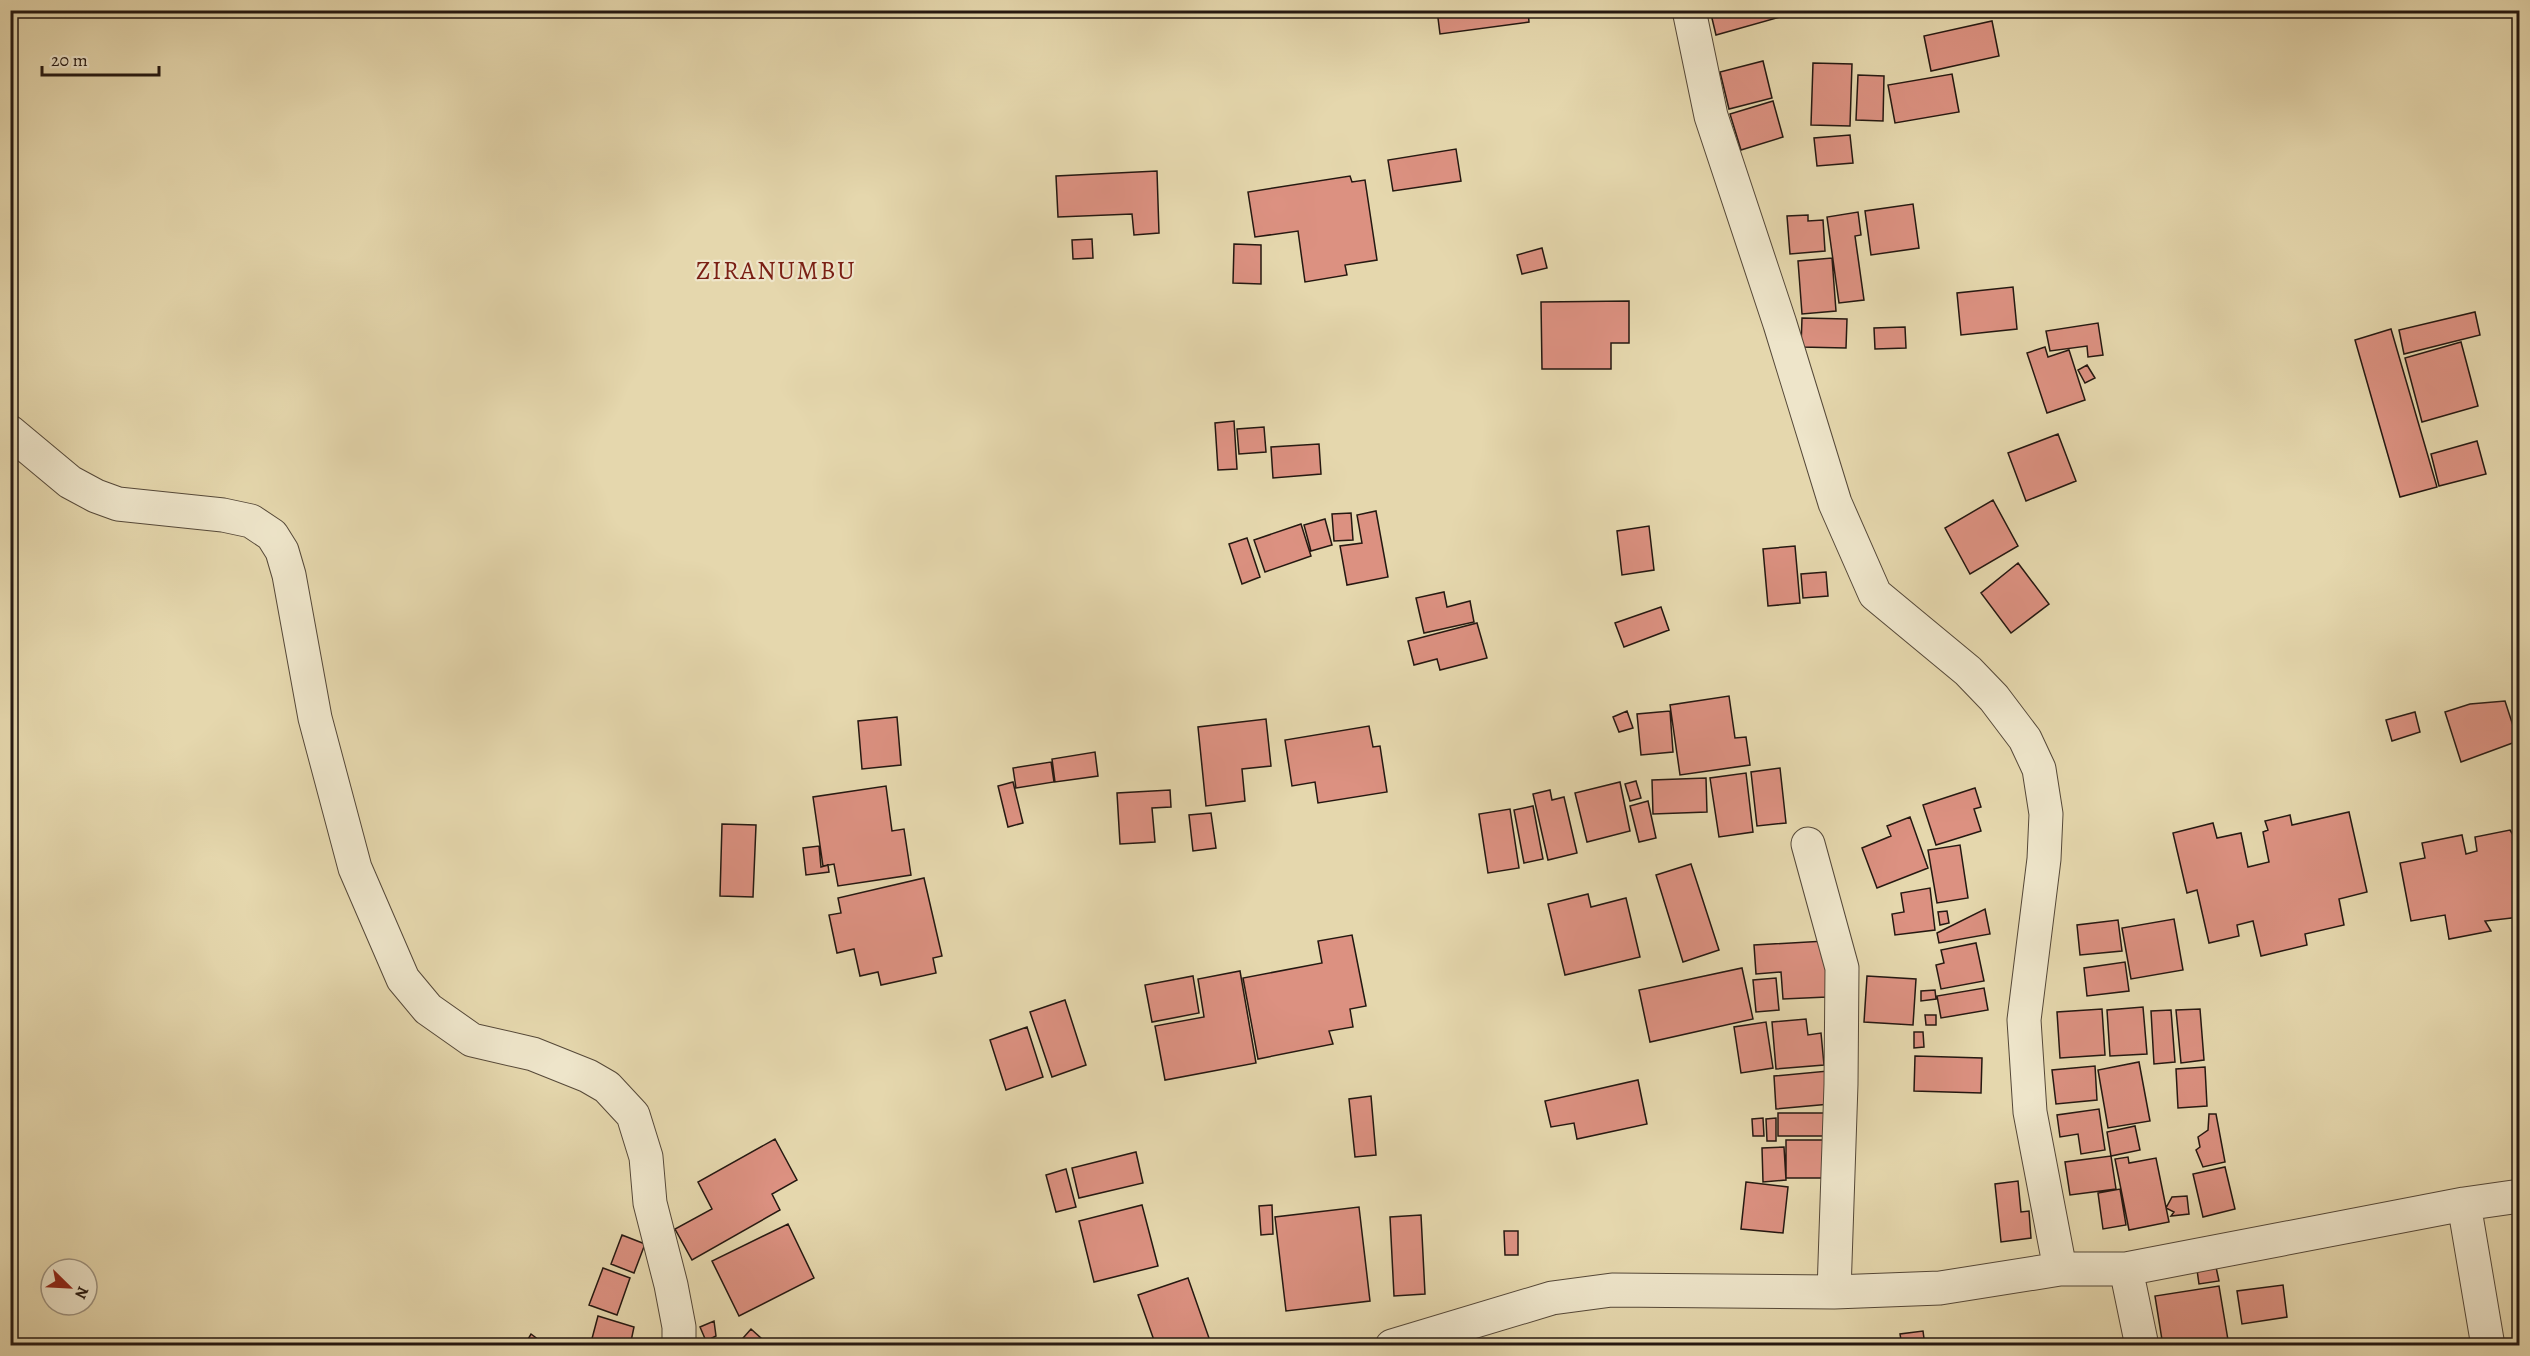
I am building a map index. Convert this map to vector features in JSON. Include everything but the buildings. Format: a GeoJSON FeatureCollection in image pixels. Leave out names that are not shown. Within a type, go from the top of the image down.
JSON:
{"type":"FeatureCollection","features":[{"type":"Feature","properties":{"kind":"street"},"geometry":{"type":"LineString","coordinates":[[1689,10],[1711,116],[1780,324],[1835,503],[1875,594],[1968,671],[1994,698],[2025,739],[2039,769],[2046,814],[2044,859],[2024,1020],[2030,1112],[2060,1269]]}},
{"type":"Feature","properties":{"kind":"street"},"geometry":{"type":"LineString","coordinates":[[10,432],[70,482],[96,496],[118,504],[223,515],[251,521],[272,535],[282,551],[289,575],[315,718],[355,868],[403,979],[428,1009],[472,1040],[533,1054],[588,1076],[607,1087],[633,1115],[646,1157],[650,1203],[673,1295],[679,1327],[679,1346]]}},
{"type":"Feature","properties":{"kind":"street"},"geometry":{"type":"LineString","coordinates":[[1808,844],[1842,968],[1841,1084],[1834,1292]]}},
{"type":"Feature","properties":{"kind":"street"},"geometry":{"type":"LineString","coordinates":[[1392,1346],[1552,1298],[1612,1290],[1834,1292],[1940,1288],[2060,1269],[2126,1269],[2464,1204],[2520,1196]]}},
{"type":"Feature","properties":{"kind":"street"},"geometry":{"type":"LineString","coordinates":[[2464,1204],[2488,1346]]}},
{"type":"Feature","properties":{"kind":"street"},"geometry":{"type":"LineString","coordinates":[[2126,1269],[2142,1346]]}},
{"type":"Feature","properties":{"kind":"district","name":"ZIRANUMBU"},"geometry":{"type":"Point","coordinates":[776,270]}}]}
